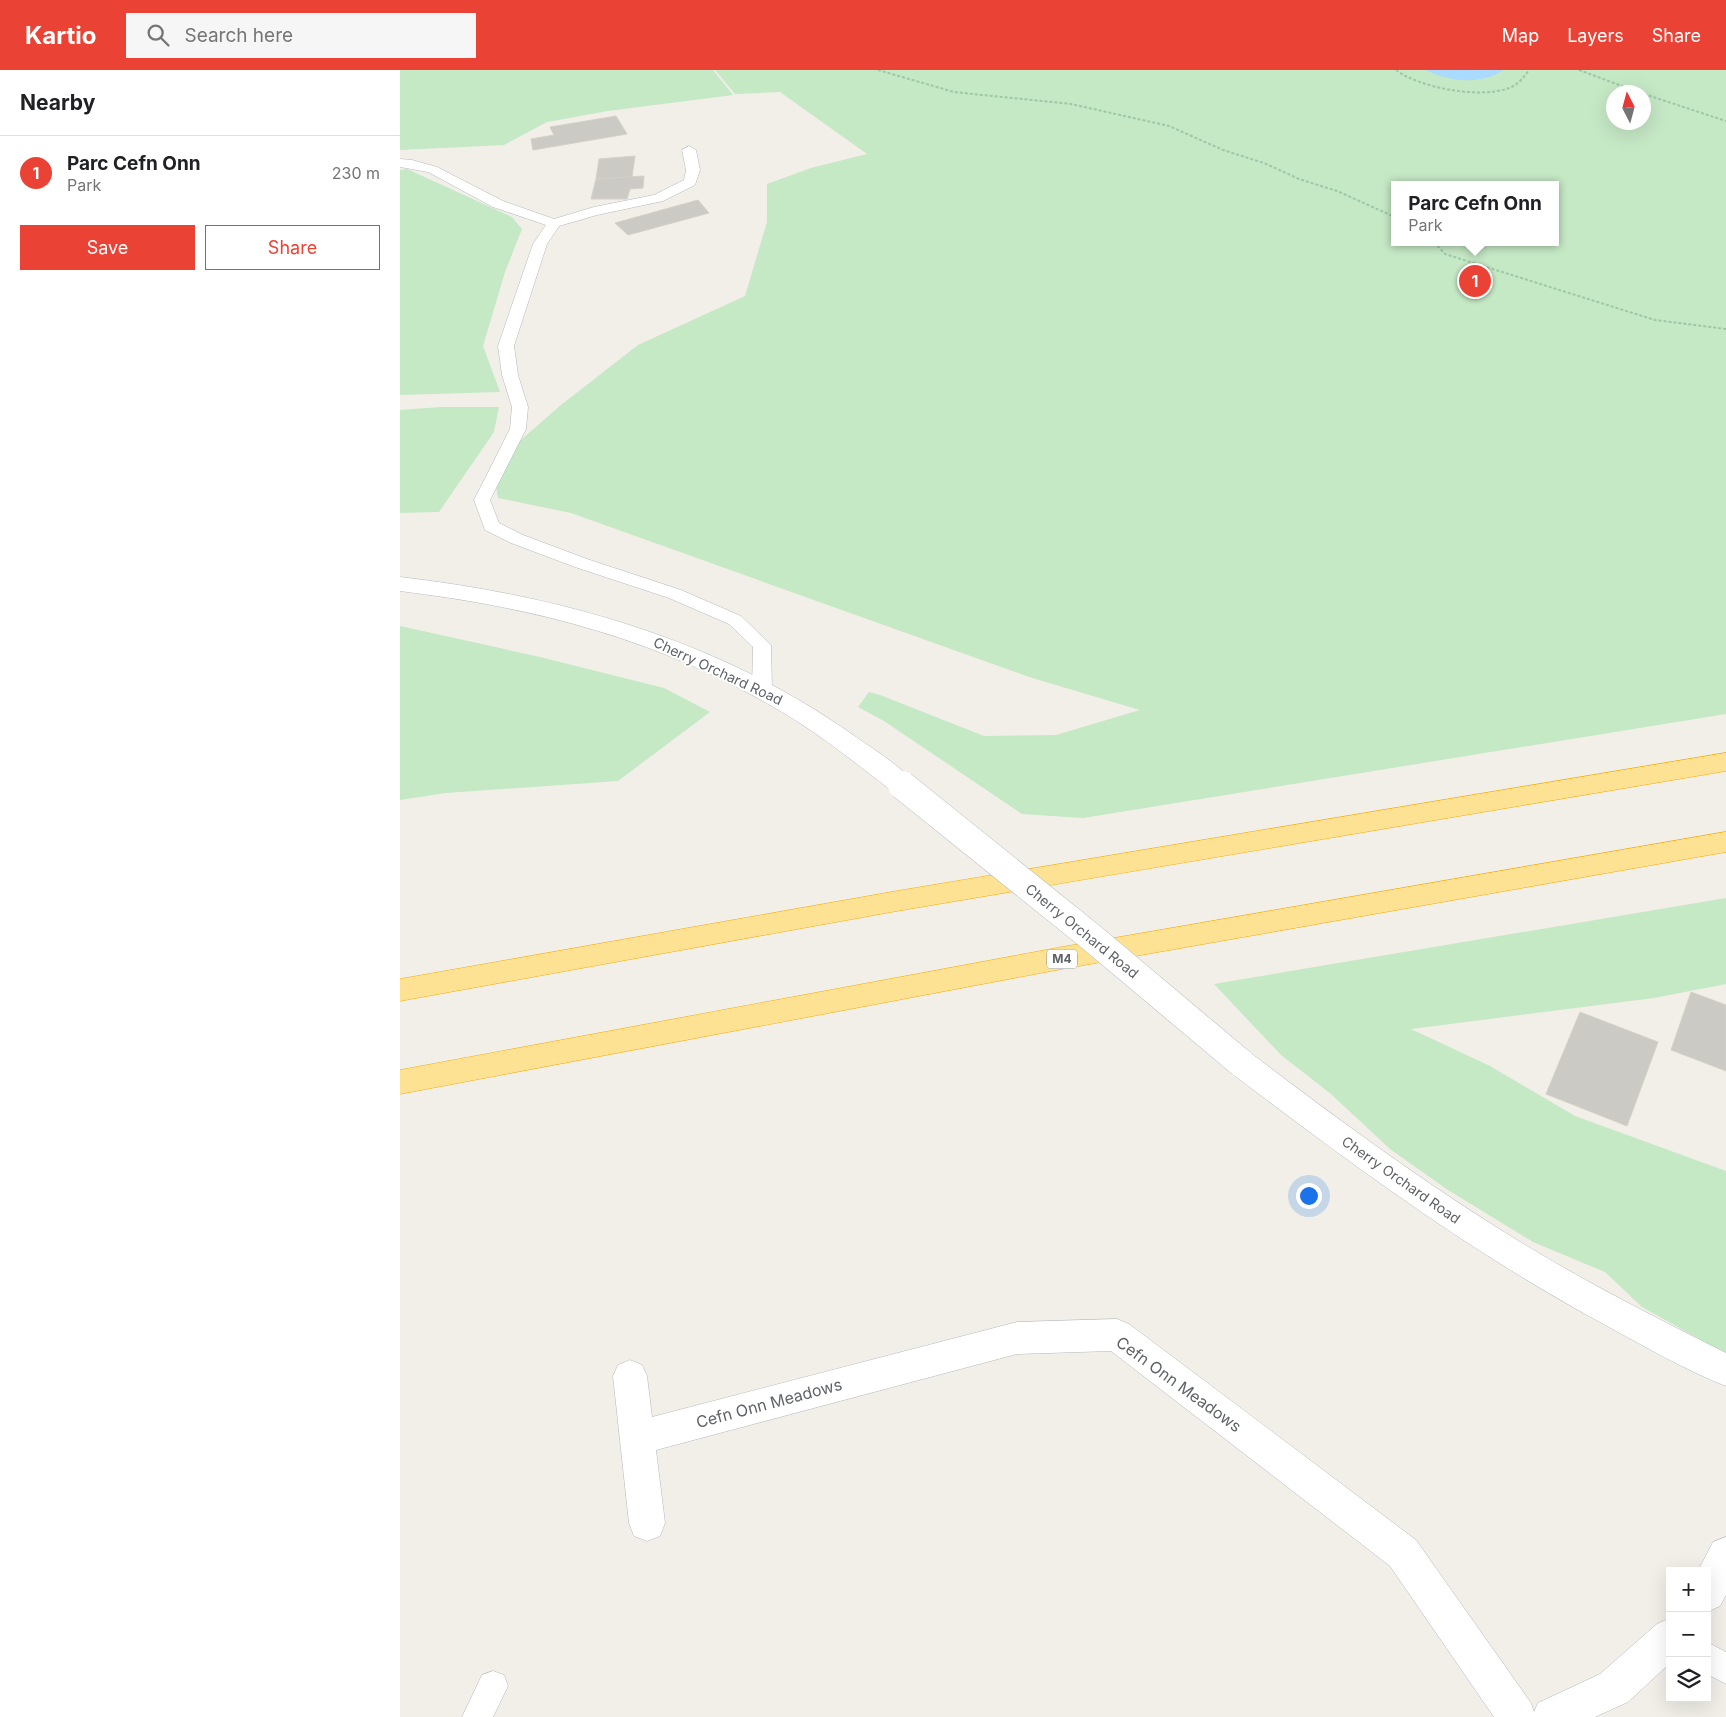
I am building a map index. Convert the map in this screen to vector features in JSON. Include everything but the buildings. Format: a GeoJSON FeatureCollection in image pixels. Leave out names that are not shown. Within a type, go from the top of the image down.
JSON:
{"type":"FeatureCollection","features":[{"type":"Feature","properties":{"kind":"highway"},"geometry":{"type":"LineString","coordinates":[[400,990],[917,897],[1726,762]]}},
{"type":"Feature","properties":{"kind":"highway","name":"M4"},"geometry":{"type":"LineString","coordinates":[[400,1082],[1258,923],[1726,842]]}},
{"type":"Feature","properties":{"kind":"street","name":"Cherry Orchard Road"},"geometry":{"type":"LineString","coordinates":[[400,584],[468,592],[526,603],[591,619],[693,656],[762,689],[827,729],[902,785],[1091,938],[1241,1063],[1358,1152],[1486,1238],[1582,1294],[1726,1370]]}},
{"type":"Feature","properties":{"kind":"street","name":"Cefn Onn Meadows"},"geometry":{"type":"LineString","coordinates":[[637,1438],[1017,1338],[1117,1335],[1403,1553],[1517,1717]]}},
{"type":"Feature","properties":{"kind":"street"},"geometry":{"type":"LineString","coordinates":[[630,1376],[647,1523]]}},
{"type":"Feature","properties":{"kind":"street"},"geometry":{"type":"LineString","coordinates":[[1711,1585],[1726,1555]]}},
{"type":"Feature","properties":{"kind":"street"},"geometry":{"type":"LineString","coordinates":[[1552,1717],[1614,1688],[1666,1641]]}},
{"type":"Feature","properties":{"kind":"lane"},"geometry":{"type":"LineString","coordinates":[[400,163],[432,168],[461,183],[482,197],[554,223],[594,211],[658,198],[690,182],[693,170],[689,150]]}},
{"type":"Feature","properties":{"kind":"lane"},"geometry":{"type":"LineString","coordinates":[[554,223],[540,244],[506,346],[510,375],[520,407],[518,429],[482,500],[491,526],[517,539],[674,594],[735,620],[762,646],[762,689]]}},
{"type":"Feature","properties":{"kind":"lane"},"geometry":{"type":"LineString","coordinates":[[1711,1660],[1726,1669]]}},
{"type":"Feature","properties":{"kind":"lane"},"geometry":{"type":"LineString","coordinates":[[477,1717],[493,1686]]}},
{"type":"Feature","properties":{"kind":"path"},"geometry":{"type":"LineString","coordinates":[[878,70],[954,92],[1071,104],[1169,126],[1223,150],[1264,163],[1299,179],[1337,191],[1391,214]]}},
{"type":"Feature","properties":{"kind":"path"},"geometry":{"type":"LineString","coordinates":[[1396,70],[1413,80],[1443,89],[1486,91],[1508,89],[1522,80],[1529,70]]}},
{"type":"Feature","properties":{"kind":"path"},"geometry":{"type":"LineString","coordinates":[[1579,70],[1619,85]]}},
{"type":"Feature","properties":{"kind":"path"},"geometry":{"type":"LineString","coordinates":[[1651,96],[1726,121]]}},
{"type":"Feature","properties":{"kind":"path"},"geometry":{"type":"LineString","coordinates":[[1438,246],[1445,254],[1655,320],[1726,329]]}},
{"type":"Feature","properties":{"kind":"green space"},"geometry":{"type":"Polygon","coordinates":[[[400,70],[713,70],[733,95],[608,111],[547,122],[504,145],[400,150],[400,70]]]}},
{"type":"Feature","properties":{"kind":"green space"},"geometry":{"type":"Polygon","coordinates":[[[715,70],[1726,70],[1726,714],[1083,818],[1022,814],[884,721],[858,707],[869,692],[984,736],[1056,735],[1140,710],[1029,677],[571,513],[498,498],[495,480],[506,453],[561,405],[638,345],[745,296],[767,222],[767,184],[811,168],[867,154],[780,92],[735,94],[715,70]]]}},
{"type":"Feature","properties":{"kind":"green space"},"geometry":{"type":"Polygon","coordinates":[[[407,169],[512,217],[522,229],[505,272],[483,346],[500,392],[400,395],[400,170],[407,169]]]}},
{"type":"Feature","properties":{"kind":"green space"},"geometry":{"type":"Polygon","coordinates":[[[441,407],[499,407],[494,432],[439,512],[400,513],[400,410],[441,407]]]}},
{"type":"Feature","properties":{"kind":"green space"},"geometry":{"type":"Polygon","coordinates":[[[400,626],[540,657],[664,688],[710,712],[618,781],[446,793],[400,800],[400,626]]]}},
{"type":"Feature","properties":{"kind":"green space"},"geometry":{"type":"Polygon","coordinates":[[[1726,898],[1726,984],[1654,998],[1411,1029],[1490,1066],[1575,1116],[1726,1171],[1726,1354],[1642,1307],[1605,1272],[1533,1242],[1448,1190],[1390,1149],[1331,1094],[1281,1055],[1214,984],[1726,898]]]}},
{"type":"Feature","properties":{"kind":"water"},"geometry":{"type":"Polygon","coordinates":[[[1426,70],[1503,70],[1485,78],[1465,80],[1444,77],[1426,70]]]}},
{"type":"Feature","properties":{"kind":"place","name":"Parc Cefn Onn"},"geometry":{"type":"Point","coordinates":[1475,281]}}]}
